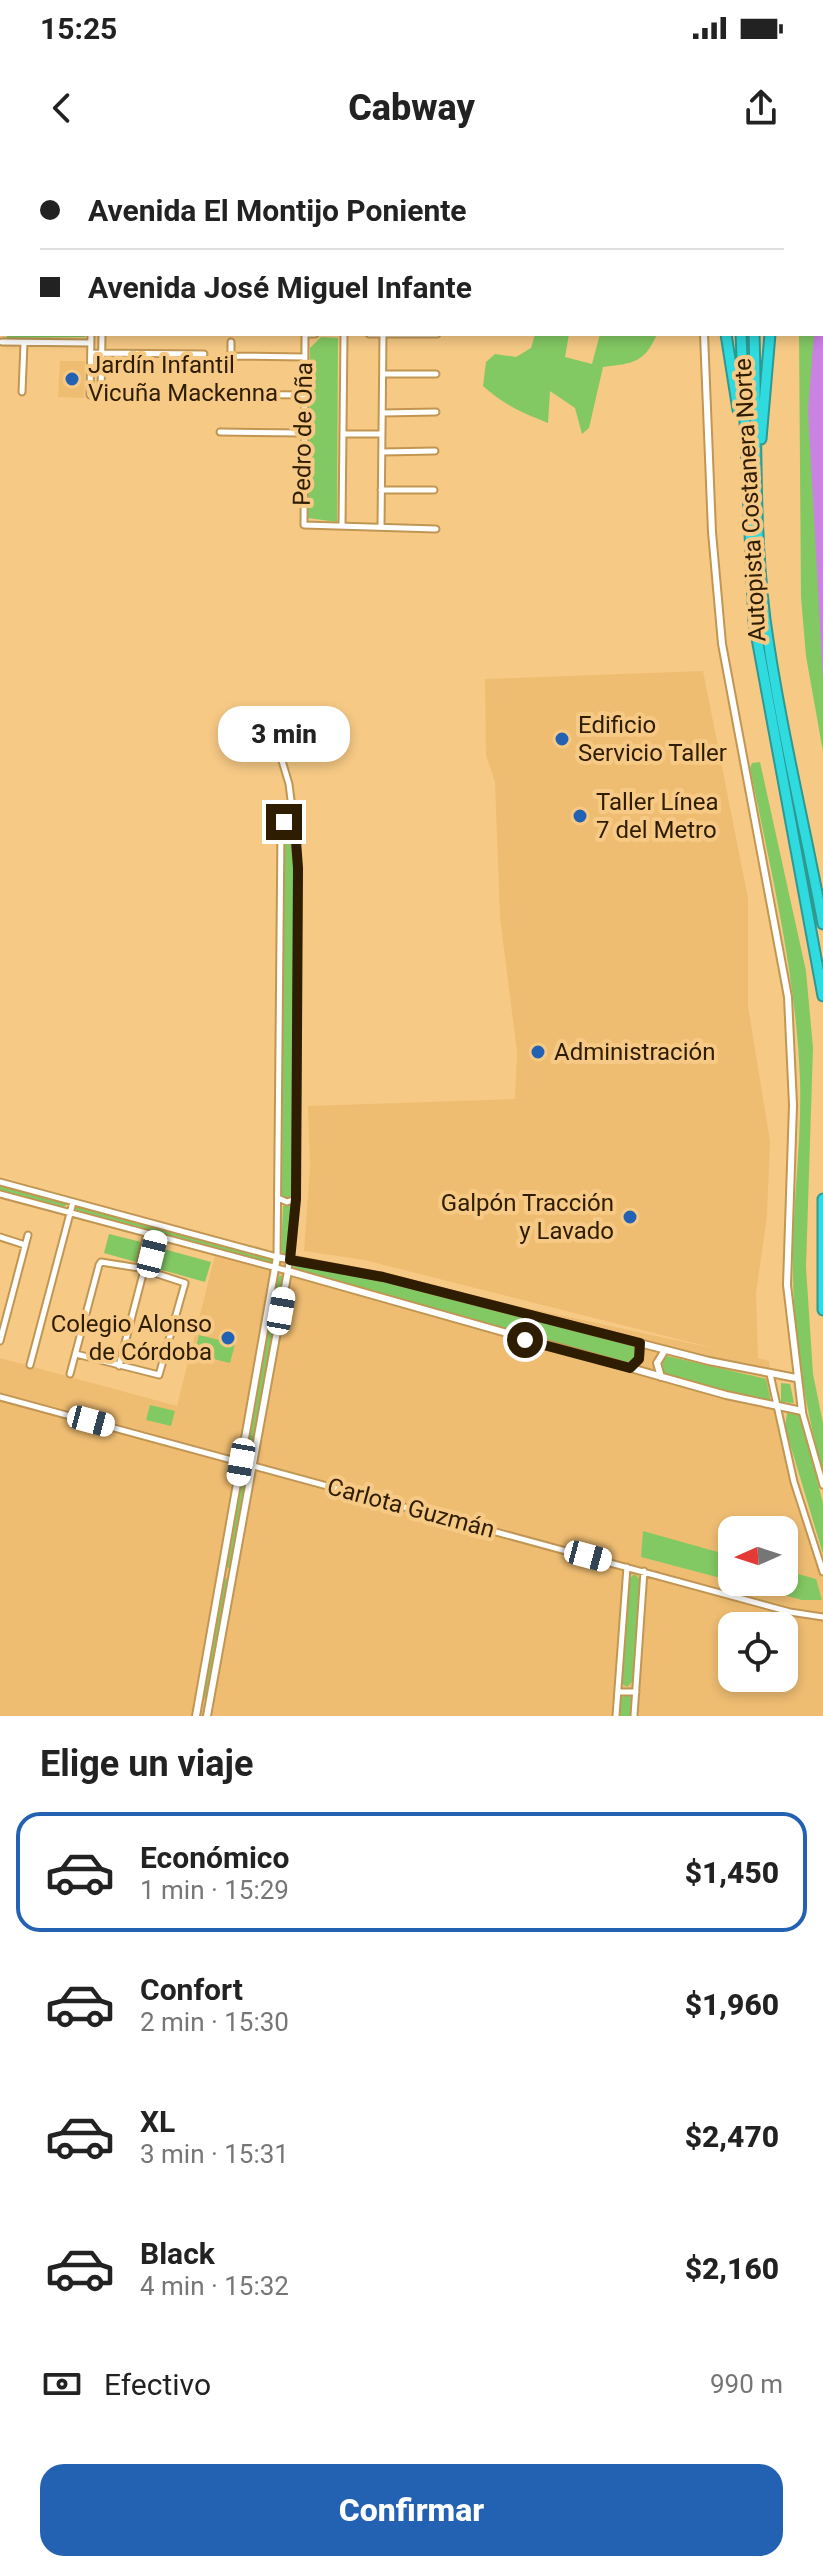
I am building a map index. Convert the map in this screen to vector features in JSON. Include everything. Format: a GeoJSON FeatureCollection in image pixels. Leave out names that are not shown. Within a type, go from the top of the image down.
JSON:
{"type":"FeatureCollection","features":[{"type":"Feature","properties":{"kind":"highway"},"geometry":{"type":"LineString","coordinates":[[726,336],[746,471]]}},
{"type":"Feature","properties":{"kind":"highway","name":"Autopista Costanera Norte"},"geometry":{"type":"LineString","coordinates":[[741,336],[757,645],[811,919],[823,996]]}},
{"type":"Feature","properties":{"kind":"highway","name":"Autopista Costanera Norte"},"geometry":{"type":"LineString","coordinates":[[754,336],[761,567],[774,677],[823,924]]}},
{"type":"Feature","properties":{"kind":"highway"},"geometry":{"type":"LineString","coordinates":[[757,478],[770,336]]}},
{"type":"Feature","properties":{"kind":"highway"},"geometry":{"type":"LineString","coordinates":[[823,1199],[823,1310]]}},
{"type":"Feature","properties":{"kind":"street"},"geometry":{"type":"LineString","coordinates":[[90,395],[91,336]]}},
{"type":"Feature","properties":{"kind":"street"},"geometry":{"type":"LineString","coordinates":[[101,395],[102,336]]}},
{"type":"Feature","properties":{"kind":"street","name":"Pedro de Oña"},"geometry":{"type":"LineString","coordinates":[[308,336],[304,343],[304,525],[342,526]]}},
{"type":"Feature","properties":{"kind":"street"},"geometry":{"type":"LineString","coordinates":[[344,336],[342,526],[436,529]]}},
{"type":"Feature","properties":{"kind":"street"},"geometry":{"type":"LineString","coordinates":[[381,527],[383,336]]}},
{"type":"Feature","properties":{"kind":"street"},"geometry":{"type":"LineString","coordinates":[[702,336],[707,373],[712,532],[722,644],[788,997],[793,1105],[787,1285],[796,1378],[823,1485]]}},
{"type":"Feature","properties":{"kind":"street"},"geometry":{"type":"LineString","coordinates":[[2,342],[91,343]]}},
{"type":"Feature","properties":{"kind":"street"},"geometry":{"type":"LineString","coordinates":[[231,342],[231,367]]}},
{"type":"Feature","properties":{"kind":"street"},"geometry":{"type":"LineString","coordinates":[[22,392],[24,343]]}},
{"type":"Feature","properties":{"kind":"street"},"geometry":{"type":"LineString","coordinates":[[91,353],[204,354]]}},
{"type":"Feature","properties":{"kind":"street"},"geometry":{"type":"LineString","coordinates":[[231,356],[304,357]]}},
{"type":"Feature","properties":{"kind":"street"},"geometry":{"type":"LineString","coordinates":[[383,374],[436,374]]}},
{"type":"Feature","properties":{"kind":"street"},"geometry":{"type":"LineString","coordinates":[[221,394],[304,395]]}},
{"type":"Feature","properties":{"kind":"street"},"geometry":{"type":"LineString","coordinates":[[382,413],[436,412]]}},
{"type":"Feature","properties":{"kind":"street"},"geometry":{"type":"LineString","coordinates":[[220,432],[303,433]]}},
{"type":"Feature","properties":{"kind":"street"},"geometry":{"type":"LineString","coordinates":[[343,434],[382,434]]}},
{"type":"Feature","properties":{"kind":"street"},"geometry":{"type":"LineString","coordinates":[[382,452],[435,451]]}},
{"type":"Feature","properties":{"kind":"street"},"geometry":{"type":"LineString","coordinates":[[381,490],[434,490]]}},
{"type":"Feature","properties":{"kind":"street"},"geometry":{"type":"LineString","coordinates":[[207,1716],[290,1260],[296,1199],[298,896],[289,784],[280,754]]}},
{"type":"Feature","properties":{"kind":"street"},"geometry":{"type":"LineString","coordinates":[[196,1716],[276,1269],[281,828],[285,821],[294,825]]}},
{"type":"Feature","properties":{"kind":"street"},"geometry":{"type":"LineString","coordinates":[[0,1182],[277,1257],[383,1277],[665,1350],[796,1378]]}},
{"type":"Feature","properties":{"kind":"street"},"geometry":{"type":"LineString","coordinates":[[0,1194],[288,1271],[661,1377],[776,1408],[802,1411]]}},
{"type":"Feature","properties":{"kind":"street"},"geometry":{"type":"LineString","coordinates":[[278,1198],[287,1202],[296,1199]]}},
{"type":"Feature","properties":{"kind":"street"},"geometry":{"type":"LineString","coordinates":[[30,1365],[73,1202]]}},
{"type":"Feature","properties":{"kind":"street"},"geometry":{"type":"LineString","coordinates":[[144,1270],[147,1234]]}},
{"type":"Feature","properties":{"kind":"street"},"geometry":{"type":"LineString","coordinates":[[0,1340],[28,1235]]}},
{"type":"Feature","properties":{"kind":"street"},"geometry":{"type":"LineString","coordinates":[[0,1237],[25,1245]]}},
{"type":"Feature","properties":{"kind":"street"},"geometry":{"type":"LineString","coordinates":[[119,1366],[144,1270],[157,1237]]}},
{"type":"Feature","properties":{"kind":"street"},"geometry":{"type":"LineString","coordinates":[[70,1374],[100,1264],[106,1260],[185,1283],[162,1372],[155,1376],[76,1354]]}},
{"type":"Feature","properties":{"kind":"street"},"geometry":{"type":"LineString","coordinates":[[630,1368],[639,1359],[640,1343]]}},
{"type":"Feature","properties":{"kind":"street"},"geometry":{"type":"LineString","coordinates":[[661,1377],[657,1363],[665,1350]]}},
{"type":"Feature","properties":{"kind":"street"},"geometry":{"type":"LineString","coordinates":[[770,1374],[794,1482],[823,1572]]}},
{"type":"Feature","properties":{"kind":"street","name":"Carlota Guzmán"},"geometry":{"type":"LineString","coordinates":[[0,1397],[790,1612],[823,1617]]}},
{"type":"Feature","properties":{"kind":"street"},"geometry":{"type":"LineString","coordinates":[[616,1716],[627,1567]]}},
{"type":"Feature","properties":{"kind":"street"},"geometry":{"type":"LineString","coordinates":[[634,1716],[644,1571]]}},
{"type":"Feature","properties":{"kind":"street"},"geometry":{"type":"LineString","coordinates":[[221,1573],[228,1572],[233,1576]]}},
{"type":"Feature","properties":{"kind":"street"},"geometry":{"type":"LineString","coordinates":[[618,1692],[636,1692]]}},
{"type":"Feature","properties":{"kind":"shaded area"},"geometry":{"type":"Polygon","coordinates":[[[814,336],[823,336],[823,679],[808,410],[814,336]]]}},
{"type":"Feature","properties":{"kind":"shaded area","name":"Jardín Infantil Vicuña Mackenna"},"geometry":{"type":"Polygon","coordinates":[[[60,361],[85,361],[84,398],[58,397],[60,361]]]}},
{"type":"Feature","properties":{"kind":"shaded area"},"geometry":{"type":"Polygon","coordinates":[[[703,671],[748,898],[748,1006],[770,1141],[767,1216],[756,1293],[758,1358],[769,1361],[775,1412],[823,1577],[823,1716],[0,1716],[0,1358],[177,1406],[215,1255],[273,1271],[277,1254],[717,1349],[364,1260],[304,1251],[310,1167],[308,1106],[515,1099],[517,1052],[500,917],[495,782],[486,755],[485,679],[703,671]]]}},
{"type":"Feature","properties":{"kind":"green space"},"geometry":{"type":"Polygon","coordinates":[[[7,336],[85,336],[85,337],[7,336]]]}},
{"type":"Feature","properties":{"kind":"green space"},"geometry":{"type":"Polygon","coordinates":[[[534,336],[569,336],[565,357],[592,364],[599,336],[656,336],[642,357],[603,367],[589,428],[582,434],[575,408],[550,391],[548,423],[514,408],[483,386],[486,362],[495,354],[516,357],[531,348],[534,336]]]}},
{"type":"Feature","properties":{"kind":"green space"},"geometry":{"type":"Polygon","coordinates":[[[799,336],[823,336],[823,752],[806,656],[801,597],[799,336]]]}},
{"type":"Feature","properties":{"kind":"green space"},"geometry":{"type":"Polygon","coordinates":[[[321,337],[338,338],[337,522],[308,518],[310,348],[321,337]]]}},
{"type":"Feature","properties":{"kind":"green space"},"geometry":{"type":"Polygon","coordinates":[[[760,762],[806,971],[813,1048],[806,1267],[813,1374],[823,1423],[823,1473],[806,1397],[795,1321],[793,1245],[800,1104],[798,1040],[781,923],[750,768],[752,763],[760,762]]]}},
{"type":"Feature","properties":{"kind":"green space"},"geometry":{"type":"Polygon","coordinates":[[[289,824],[295,864],[293,1194],[289,1200],[282,1197],[284,828],[289,824]]]}},
{"type":"Feature","properties":{"kind":"green space"},"geometry":{"type":"Polygon","coordinates":[[[0,1185],[65,1202],[66,1206],[60,1208],[0,1191],[0,1185]]]}},
{"type":"Feature","properties":{"kind":"green space"},"geometry":{"type":"Polygon","coordinates":[[[78,1206],[271,1258],[273,1262],[269,1264],[77,1212],[74,1208],[78,1206]]]}},
{"type":"Feature","properties":{"kind":"green space"},"geometry":{"type":"Polygon","coordinates":[[[283,1206],[293,1206],[289,1252],[284,1254],[281,1251],[283,1206]]]}},
{"type":"Feature","properties":{"kind":"green space"},"geometry":{"type":"Polygon","coordinates":[[[109,1234],[141,1242],[136,1262],[104,1253],[109,1234]]]}},
{"type":"Feature","properties":{"kind":"green space"},"geometry":{"type":"Polygon","coordinates":[[[160,1248],[211,1262],[205,1282],[155,1268],[160,1248]]]}},
{"type":"Feature","properties":{"kind":"green space"},"geometry":{"type":"Polygon","coordinates":[[[294,1264],[372,1278],[631,1344],[636,1347],[635,1360],[625,1363],[293,1270],[294,1264]]]}},
{"type":"Feature","properties":{"kind":"green space"},"geometry":{"type":"Polygon","coordinates":[[[283,1275],[253,1449],[250,1450],[247,1447],[277,1277],[283,1275]]]}},
{"type":"Feature","properties":{"kind":"green space"},"geometry":{"type":"Polygon","coordinates":[[[199,1335],[235,1344],[230,1363],[194,1354],[199,1335]]]}},
{"type":"Feature","properties":{"kind":"green space"},"geometry":{"type":"Polygon","coordinates":[[[667,1356],[766,1379],[771,1402],[662,1375],[663,1360],[667,1356]]]}},
{"type":"Feature","properties":{"kind":"green space"},"geometry":{"type":"Polygon","coordinates":[[[781,1383],[790,1384],[794,1403],[781,1402],[781,1383]]]}},
{"type":"Feature","properties":{"kind":"green space"},"geometry":{"type":"Polygon","coordinates":[[[150,1405],[175,1411],[171,1426],[146,1420],[150,1405]]]}},
{"type":"Feature","properties":{"kind":"green space"},"geometry":{"type":"Polygon","coordinates":[[[787,1413],[801,1415],[823,1503],[823,1554],[785,1427],[787,1413]]]}},
{"type":"Feature","properties":{"kind":"green space"},"geometry":{"type":"Polygon","coordinates":[[[243,1474],[247,1477],[231,1568],[225,1567],[243,1474]]]}},
{"type":"Feature","properties":{"kind":"green space"},"geometry":{"type":"Polygon","coordinates":[[[643,1531],[718,1552],[718,1577],[641,1557],[643,1531]]]}},
{"type":"Feature","properties":{"kind":"green space"},"geometry":{"type":"Polygon","coordinates":[[[635,1574],[640,1580],[633,1681],[627,1687],[621,1683],[628,1579],[635,1574]]]}},
{"type":"Feature","properties":{"kind":"green space"},"geometry":{"type":"Polygon","coordinates":[[[798,1574],[816,1579],[822,1600],[787,1596],[798,1596],[798,1574]]]}},
{"type":"Feature","properties":{"kind":"green space"},"geometry":{"type":"Polygon","coordinates":[[[223,1578],[229,1579],[207,1699],[202,1698],[223,1578]]]}},
{"type":"Feature","properties":{"kind":"green space"},"geometry":{"type":"Polygon","coordinates":[[[628,1694],[632,1698],[631,1716],[619,1716],[620,1698],[628,1694]]]}},
{"type":"Feature","properties":{"kind":"place","name":"Jardín Infantil Vicuña Mackenna"},"geometry":{"type":"Point","coordinates":[72,379]}},
{"type":"Feature","properties":{"kind":"place","name":"Edificio Servicio Taller"},"geometry":{"type":"Point","coordinates":[562,739]}},
{"type":"Feature","properties":{"kind":"place","name":"Taller Línea 7 del Metro"},"geometry":{"type":"Point","coordinates":[580,816]}},
{"type":"Feature","properties":{"kind":"place","name":"Administración"},"geometry":{"type":"Point","coordinates":[538,1052]}},
{"type":"Feature","properties":{"kind":"place","name":"Galpón Tracción y Lavado"},"geometry":{"type":"Point","coordinates":[630,1217]}},
{"type":"Feature","properties":{"kind":"place","name":"Colegio Alonso de Córdoba"},"geometry":{"type":"Point","coordinates":[228,1338]}},
{"type":"Feature","properties":{"kind":"route"},"geometry":{"type":"LineString","coordinates":[[284,822],[290,821],[295,827],[298,868],[296,1199],[290,1260],[383,1277],[640,1343],[640,1355],[630,1368],[525,1340]]}}]}
